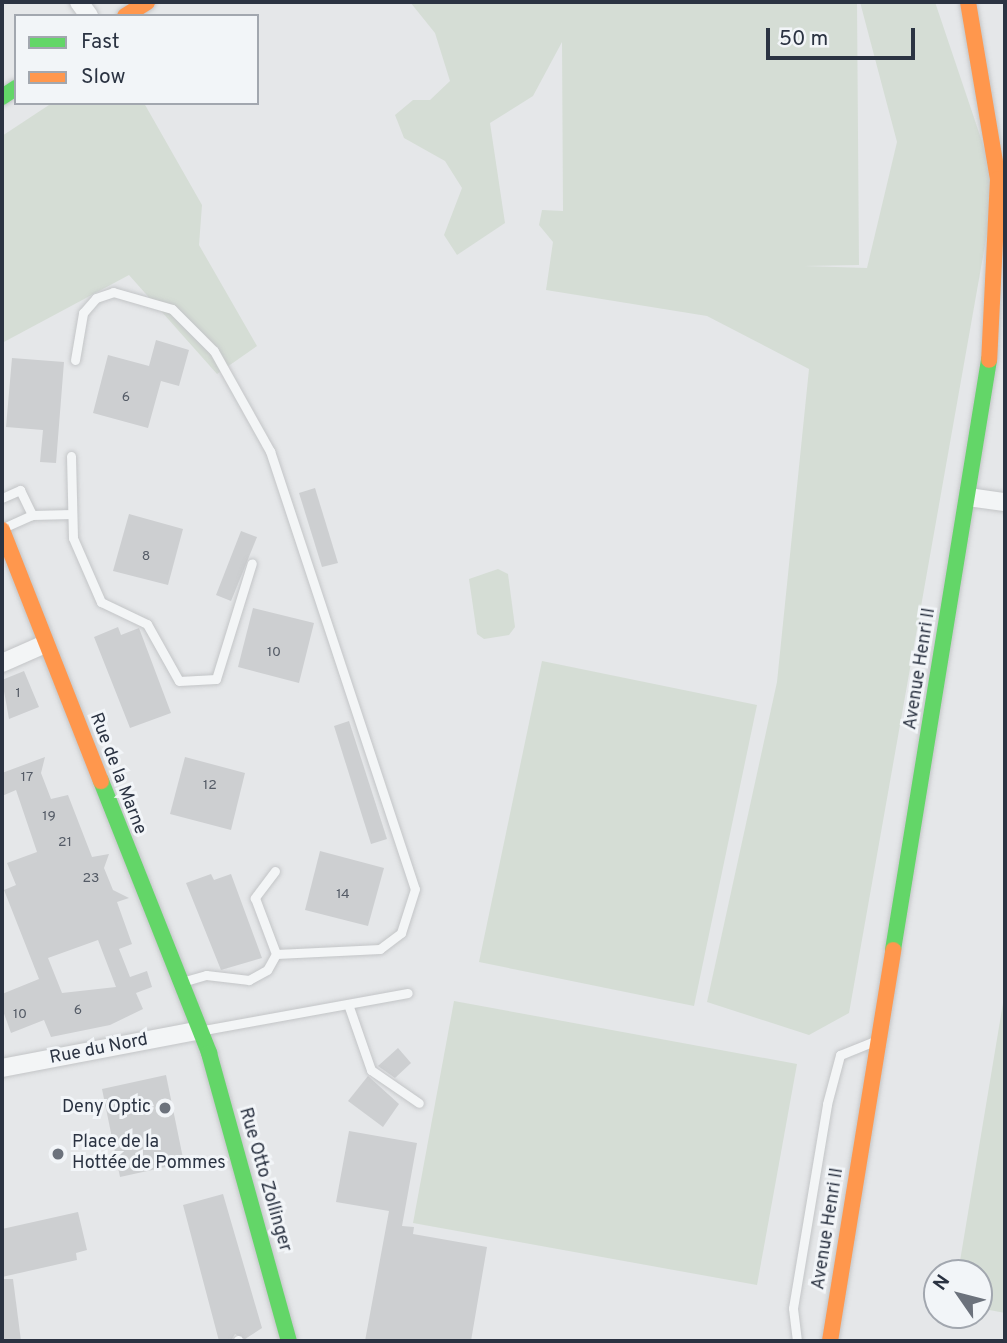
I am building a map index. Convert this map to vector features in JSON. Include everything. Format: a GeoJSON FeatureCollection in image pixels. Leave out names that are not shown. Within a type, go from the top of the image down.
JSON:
{"type":"FeatureCollection","features":[{"type":"Feature","properties":{"kind":"main road"},"geometry":{"type":"LineString","coordinates":[[128,14],[147,2]]}},
{"type":"Feature","properties":{"kind":"main road","name":"Avenue Henri II"},"geometry":{"type":"LineString","coordinates":[[830,1341],[994,328],[998,179],[968,2]]}},
{"type":"Feature","properties":{"kind":"main road","name":"Rue de la Marne"},"geometry":{"type":"LineString","coordinates":[[2,529],[196,1031]]}},
{"type":"Feature","properties":{"kind":"main road","name":"Rue Otto Zollinger"},"geometry":{"type":"LineString","coordinates":[[196,1031],[209,1053],[289,1341]]}},
{"type":"Feature","properties":{"kind":"street"},"geometry":{"type":"LineString","coordinates":[[968,498],[1005,502]]}},
{"type":"Feature","properties":{"kind":"street"},"geometry":{"type":"LineString","coordinates":[[2,663],[45,644]]}},
{"type":"Feature","properties":{"kind":"street","name":"Rue du Nord"},"geometry":{"type":"LineString","coordinates":[[2,1068],[196,1031]]}},
{"type":"Feature","properties":{"kind":"lane"},"geometry":{"type":"LineString","coordinates":[[75,360],[83,313],[96,298],[140,296],[172,309],[214,351],[271,451],[415,889],[401,933],[380,949],[276,954]]}},
{"type":"Feature","properties":{"kind":"lane"},"geometry":{"type":"LineString","coordinates":[[71,456],[73,538],[101,602],[147,624],[179,681],[216,680],[252,563]]}},
{"type":"Feature","properties":{"kind":"lane"},"geometry":{"type":"LineString","coordinates":[[2,498],[20,490],[32,515]]}},
{"type":"Feature","properties":{"kind":"lane"},"geometry":{"type":"LineString","coordinates":[[2,529],[32,515],[72,514]]}},
{"type":"Feature","properties":{"kind":"lane"},"geometry":{"type":"LineString","coordinates":[[177,984],[206,975],[249,980],[267,970],[276,954],[255,898],[275,871]]}},
{"type":"Feature","properties":{"kind":"lane"},"geometry":{"type":"LineString","coordinates":[[196,1031],[408,993]]}},
{"type":"Feature","properties":{"kind":"lane"},"geometry":{"type":"LineString","coordinates":[[348,1004],[370,1070],[419,1102]]}},
{"type":"Feature","properties":{"kind":"lane"},"geometry":{"type":"LineString","coordinates":[[797,1341],[793,1308],[840,1055],[878,1041]]}},
{"type":"Feature","properties":{"kind":"shaded area"},"geometry":{"type":"Polygon","coordinates":[[[410,2],[857,2],[859,265],[804,266],[867,268],[897,142],[860,2],[935,2],[996,183],[849,1013],[809,1035],[707,1002],[777,682],[809,369],[707,316],[546,290],[553,242],[539,225],[542,210],[563,211],[562,42],[533,96],[490,123],[505,223],[457,255],[444,235],[462,188],[445,161],[404,138],[395,115],[413,100],[430,100],[450,81],[435,33],[410,2]]]}},
{"type":"Feature","properties":{"kind":"shaded area"},"geometry":{"type":"Polygon","coordinates":[[[49,105],[145,105],[202,205],[199,245],[257,346],[217,374],[129,275],[2,343],[2,136],[49,105]]]}},
{"type":"Feature","properties":{"kind":"shaded area"},"geometry":{"type":"Polygon","coordinates":[[[498,569],[508,574],[515,627],[509,635],[484,639],[477,634],[469,579],[498,569]]]}},
{"type":"Feature","properties":{"kind":"shaded area"},"geometry":{"type":"Polygon","coordinates":[[[542,661],[757,705],[694,1006],[479,962],[542,661]]]}},
{"type":"Feature","properties":{"kind":"shaded area"},"geometry":{"type":"Polygon","coordinates":[[[1005,991],[1005,1313],[993,1311],[993,1259],[960,1259],[1005,991]]]}},
{"type":"Feature","properties":{"kind":"shaded area"},"geometry":{"type":"Polygon","coordinates":[[[454,1001],[797,1064],[757,1285],[413,1223],[454,1001]]]}},
{"type":"Feature","properties":{"kind":"building"},"geometry":{"type":"Polygon","coordinates":[[[156,340],[189,350],[179,386],[161,381],[148,428],[93,413],[108,355],[149,366],[156,340]]]}},
{"type":"Feature","properties":{"kind":"building"},"geometry":{"type":"Polygon","coordinates":[[[12,358],[64,362],[56,463],[40,462],[43,430],[6,427],[12,358]]]}},
{"type":"Feature","properties":{"kind":"building"},"geometry":{"type":"Polygon","coordinates":[[[315,488],[338,563],[322,567],[299,493],[315,488]]]}},
{"type":"Feature","properties":{"kind":"building"},"geometry":{"type":"Polygon","coordinates":[[[129,514],[183,529],[168,585],[113,571],[129,514]]]}},
{"type":"Feature","properties":{"kind":"building"},"geometry":{"type":"Polygon","coordinates":[[[241,531],[257,537],[231,601],[216,595],[241,531]]]}},
{"type":"Feature","properties":{"kind":"building"},"geometry":{"type":"Polygon","coordinates":[[[253,608],[314,623],[299,683],[238,667],[253,608]]]}},
{"type":"Feature","properties":{"kind":"building"},"geometry":{"type":"Polygon","coordinates":[[[118,627],[121,635],[139,628],[171,713],[130,728],[94,637],[118,627]]]}},
{"type":"Feature","properties":{"kind":"building"},"geometry":{"type":"Polygon","coordinates":[[[24,671],[39,707],[9,719],[2,680],[24,671]]]}},
{"type":"Feature","properties":{"kind":"building"},"geometry":{"type":"Polygon","coordinates":[[[349,721],[387,839],[371,844],[334,726],[349,721]]]}},
{"type":"Feature","properties":{"kind":"building"},"geometry":{"type":"Polygon","coordinates":[[[45,757],[41,773],[51,799],[68,795],[92,857],[109,854],[104,868],[113,890],[129,898],[117,902],[132,944],[119,949],[130,977],[147,971],[152,987],[136,993],[143,1009],[110,1025],[51,1037],[44,1020],[11,1033],[2,1008],[2,994],[39,979],[4,890],[16,885],[7,863],[37,852],[16,790],[2,796],[2,773],[45,757]],[[98,940],[48,958],[62,993],[116,987],[98,940]]]}},
{"type":"Feature","properties":{"kind":"building"},"geometry":{"type":"Polygon","coordinates":[[[185,757],[245,773],[231,830],[170,814],[185,757]]]}},
{"type":"Feature","properties":{"kind":"building"},"geometry":{"type":"Polygon","coordinates":[[[320,851],[384,868],[368,926],[305,910],[320,851]]]}},
{"type":"Feature","properties":{"kind":"building"},"geometry":{"type":"Polygon","coordinates":[[[211,874],[214,880],[231,874],[262,958],[221,970],[186,883],[211,874]]]}},
{"type":"Feature","properties":{"kind":"building"},"geometry":{"type":"Polygon","coordinates":[[[398,1048],[411,1063],[395,1078],[378,1066],[398,1048]]]}},
{"type":"Feature","properties":{"kind":"building"},"geometry":{"type":"Polygon","coordinates":[[[166,1075],[184,1163],[120,1177],[102,1089],[166,1075]]]}},
{"type":"Feature","properties":{"kind":"building"},"geometry":{"type":"Polygon","coordinates":[[[368,1076],[399,1104],[383,1127],[348,1101],[368,1076]]]}},
{"type":"Feature","properties":{"kind":"building"},"geometry":{"type":"Polygon","coordinates":[[[349,1131],[417,1143],[402,1226],[414,1227],[413,1234],[487,1247],[471,1341],[365,1341],[389,1211],[336,1202],[349,1131]]]}},
{"type":"Feature","properties":{"kind":"building"},"geometry":{"type":"Polygon","coordinates":[[[223,1194],[262,1328],[245,1339],[235,1334],[231,1341],[219,1341],[183,1205],[223,1194]]]}},
{"type":"Feature","properties":{"kind":"building"},"geometry":{"type":"Polygon","coordinates":[[[78,1212],[87,1250],[76,1253],[77,1260],[2,1277],[2,1229],[78,1212]]]}},
{"type":"Feature","properties":{"kind":"building"},"geometry":{"type":"Polygon","coordinates":[[[2,1279],[13,1279],[21,1341],[2,1341],[2,1279]]]}},
{"type":"Feature","properties":{"kind":"traffic: fast"},"geometry":{"type":"LineString","coordinates":[[2,97],[14,89]]}},
{"type":"Feature","properties":{"kind":"traffic: fast"},"geometry":{"type":"LineString","coordinates":[[893,950],[989,360]]}},
{"type":"Feature","properties":{"kind":"traffic: fast"},"geometry":{"type":"LineString","coordinates":[[101,781],[209,1053],[289,1341]]}},
{"type":"Feature","properties":{"kind":"traffic: slow"},"geometry":{"type":"LineString","coordinates":[[128,14],[147,2]]}},
{"type":"Feature","properties":{"kind":"traffic: slow"},"geometry":{"type":"LineString","coordinates":[[968,2],[998,179],[989,360]]}},
{"type":"Feature","properties":{"kind":"traffic: slow"},"geometry":{"type":"LineString","coordinates":[[2,530],[101,781]]}},
{"type":"Feature","properties":{"kind":"traffic: slow"},"geometry":{"type":"LineString","coordinates":[[830,1341],[893,950]]}},
{"type":"Feature","properties":{"kind":"place","name":"Deny Optic"},"geometry":{"type":"Point","coordinates":[165,1108]}},
{"type":"Feature","properties":{"kind":"place","name":"Place de la Hottée de Pommes"},"geometry":{"type":"Point","coordinates":[58,1154]}}]}
